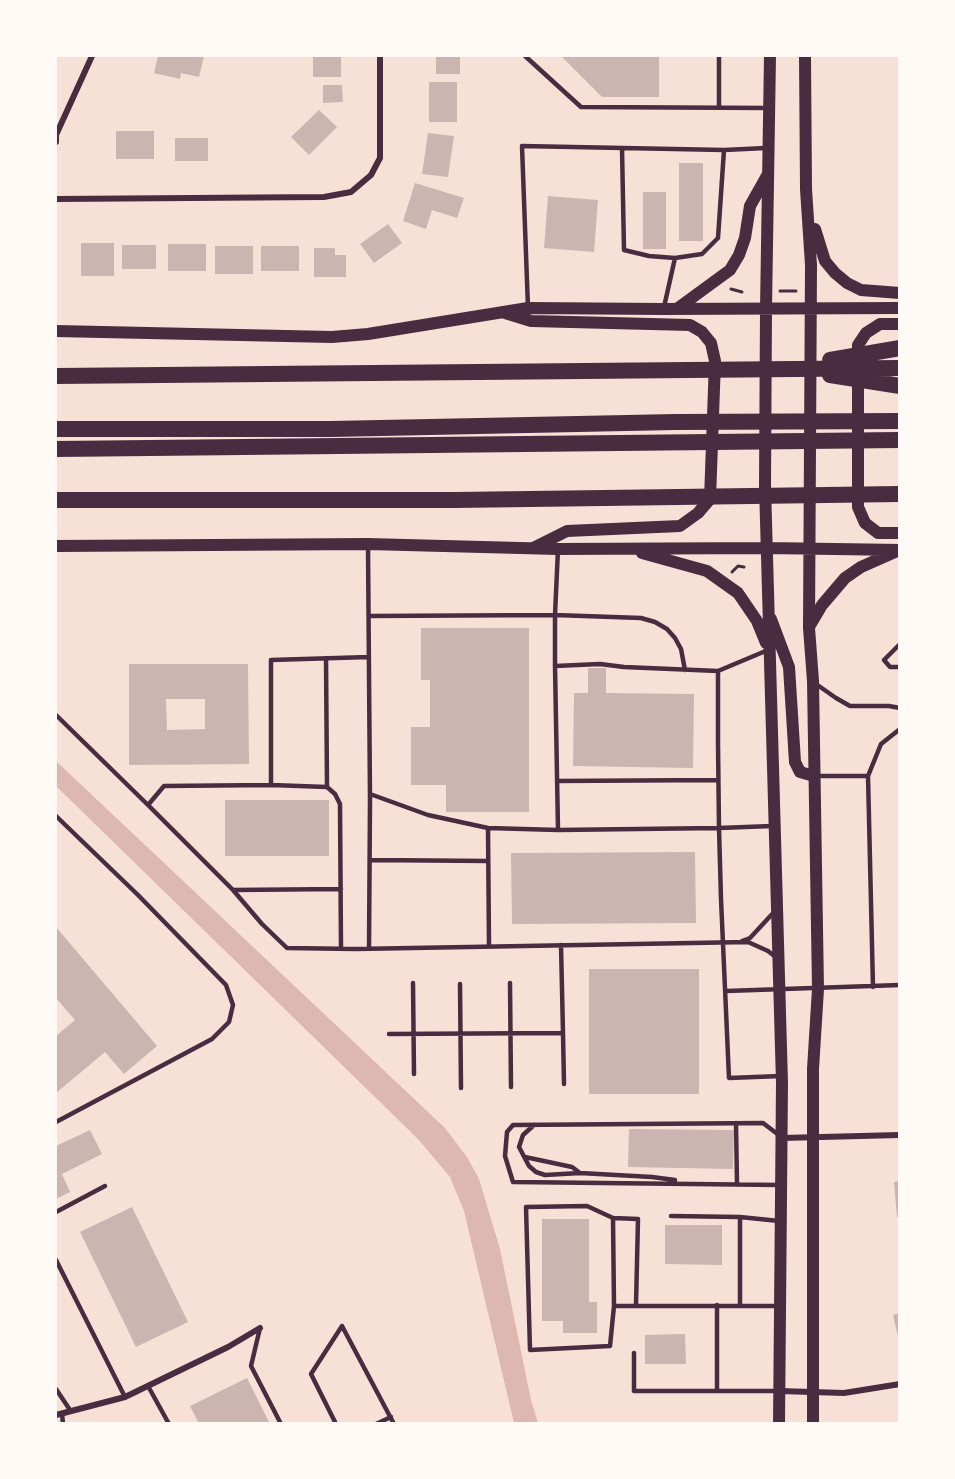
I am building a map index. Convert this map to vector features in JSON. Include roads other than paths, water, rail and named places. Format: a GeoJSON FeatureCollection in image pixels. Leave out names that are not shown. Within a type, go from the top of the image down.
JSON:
{"type":"FeatureCollection","features":[{"type":"Feature","properties":{"kind":"highway"},"geometry":{"type":"LineString","coordinates":[[787,368],[897,348]]}},
{"type":"Feature","properties":{"kind":"highway"},"geometry":{"type":"LineString","coordinates":[[787,368],[896,386]]}},
{"type":"Feature","properties":{"kind":"highway"},"geometry":{"type":"LineString","coordinates":[[56,376],[896,368]]}},
{"type":"Feature","properties":{"kind":"highway"},"geometry":{"type":"LineString","coordinates":[[56,429],[331,429],[676,422],[894,421]]}},
{"type":"Feature","properties":{"kind":"highway"},"geometry":{"type":"LineString","coordinates":[[56,448],[894,440]]}},
{"type":"Feature","properties":{"kind":"highway"},"geometry":{"type":"LineString","coordinates":[[56,500],[421,500],[893,494]]}},
{"type":"Feature","properties":{"kind":"main road"},"geometry":{"type":"LineString","coordinates":[[770,56],[765,486],[782,1076],[779,1424]]}},
{"type":"Feature","properties":{"kind":"main road"},"geometry":{"type":"LineString","coordinates":[[805,56],[806,189],[812,265],[809,628],[813,681],[818,989],[813,1068],[813,1424]]}},
{"type":"Feature","properties":{"kind":"main road"},"geometry":{"type":"LineString","coordinates":[[678,308],[730,270],[745,238],[750,206],[768,173]]}},
{"type":"Feature","properties":{"kind":"main road"},"geometry":{"type":"LineString","coordinates":[[806,189],[818,242],[825,261],[835,273],[847,283],[861,290],[900,292]]}},
{"type":"Feature","properties":{"kind":"main road"},"geometry":{"type":"LineString","coordinates":[[56,331],[332,337],[368,334],[528,308],[900,308]]}},
{"type":"Feature","properties":{"kind":"main road"},"geometry":{"type":"LineString","coordinates":[[503,313],[531,321],[690,325],[702,332],[711,343],[715,361],[710,499],[698,513],[680,526],[567,531],[532,549]]}},
{"type":"Feature","properties":{"kind":"main road"},"geometry":{"type":"LineString","coordinates":[[900,324],[880,324],[866,333],[858,345],[858,507],[865,523],[878,533],[900,533]]}},
{"type":"Feature","properties":{"kind":"main road"},"geometry":{"type":"LineString","coordinates":[[56,546],[368,544],[532,549],[899,550]]}},
{"type":"Feature","properties":{"kind":"main road"},"geometry":{"type":"LineString","coordinates":[[627,549],[707,571],[738,593],[757,621],[768,650]]}},
{"type":"Feature","properties":{"kind":"main road"},"geometry":{"type":"LineString","coordinates":[[809,628],[822,605],[845,578],[861,567],[899,550]]}},
{"type":"Feature","properties":{"kind":"main road"},"geometry":{"type":"LineString","coordinates":[[769,612],[789,667],[795,762],[800,772],[814,776]]}},
{"type":"Feature","properties":{"kind":"street"},"geometry":{"type":"LineString","coordinates":[[56,142],[56,135],[92,56]]}},
{"type":"Feature","properties":{"kind":"street"},"geometry":{"type":"LineString","coordinates":[[56,199],[324,197],[351,192],[370,175],[380,158],[380,56]]}},
{"type":"Feature","properties":{"kind":"street"},"geometry":{"type":"LineString","coordinates":[[782,1138],[900,1135]]}},
{"type":"Feature","properties":{"kind":"street"},"geometry":{"type":"LineString","coordinates":[[59,1414],[125,1396],[228,1347],[260,1328]]}},
{"type":"Feature","properties":{"kind":"street"},"geometry":{"type":"LineString","coordinates":[[780,1391],[844,1393],[900,1384]]}},
{"type":"Feature","properties":{"kind":"lane"},"geometry":{"type":"LineString","coordinates":[[525,56],[581,107],[770,108]]}},
{"type":"Feature","properties":{"kind":"lane"},"geometry":{"type":"LineString","coordinates":[[719,56],[719,107]]}},
{"type":"Feature","properties":{"kind":"lane"},"geometry":{"type":"LineString","coordinates":[[528,308],[522,146],[724,150],[769,148]]}},
{"type":"Feature","properties":{"kind":"lane"},"geometry":{"type":"LineString","coordinates":[[622,148],[624,250],[649,256],[675,258],[702,254],[718,238],[724,150]]}},
{"type":"Feature","properties":{"kind":"lane"},"geometry":{"type":"LineString","coordinates":[[663,309],[675,258]]}},
{"type":"Feature","properties":{"kind":"lane"},"geometry":{"type":"LineString","coordinates":[[368,544],[369,949]]}},
{"type":"Feature","properties":{"kind":"lane"},"geometry":{"type":"LineString","coordinates":[[558,549],[555,615],[558,830]]}},
{"type":"Feature","properties":{"kind":"lane"},"geometry":{"type":"LineString","coordinates":[[369,616],[555,615],[641,618],[667,629],[675,638],[681,650],[685,670]]}},
{"type":"Feature","properties":{"kind":"lane"},"geometry":{"type":"LineString","coordinates":[[900,644],[884,660],[890,667],[900,667]]}},
{"type":"Feature","properties":{"kind":"lane"},"geometry":{"type":"LineString","coordinates":[[555,666],[600,664],[718,671],[768,650]]}},
{"type":"Feature","properties":{"kind":"lane"},"geometry":{"type":"LineString","coordinates":[[271,785],[271,660],[369,657]]}},
{"type":"Feature","properties":{"kind":"lane"},"geometry":{"type":"LineString","coordinates":[[326,658],[327,787]]}},
{"type":"Feature","properties":{"kind":"lane"},"geometry":{"type":"LineString","coordinates":[[718,671],[719,828],[729,1078],[782,1076]]}},
{"type":"Feature","properties":{"kind":"lane"},"geometry":{"type":"LineString","coordinates":[[813,681],[850,706],[900,708]]}},
{"type":"Feature","properties":{"kind":"lane"},"geometry":{"type":"LineString","coordinates":[[56,715],[233,890],[286,948],[369,949],[748,942],[768,951],[778,959]]}},
{"type":"Feature","properties":{"kind":"lane"},"geometry":{"type":"LineString","coordinates":[[873,987],[868,776],[881,744],[900,729]]}},
{"type":"Feature","properties":{"kind":"lane"},"geometry":{"type":"LineString","coordinates":[[814,776],[868,776]]}},
{"type":"Feature","properties":{"kind":"lane"},"geometry":{"type":"LineString","coordinates":[[557,781],[718,780]]}},
{"type":"Feature","properties":{"kind":"lane"},"geometry":{"type":"LineString","coordinates":[[148,805],[164,786],[327,787],[335,794],[340,804],[341,948]]}},
{"type":"Feature","properties":{"kind":"lane"},"geometry":{"type":"LineString","coordinates":[[370,794],[428,815],[489,828],[558,830],[775,826]]}},
{"type":"Feature","properties":{"kind":"lane"},"geometry":{"type":"LineString","coordinates":[[56,816],[226,985],[233,1005],[229,1022],[212,1039],[56,1122]]}},
{"type":"Feature","properties":{"kind":"lane"},"geometry":{"type":"LineString","coordinates":[[489,828],[489,946]]}},
{"type":"Feature","properties":{"kind":"lane"},"geometry":{"type":"LineString","coordinates":[[370,860],[489,861]]}},
{"type":"Feature","properties":{"kind":"lane"},"geometry":{"type":"LineString","coordinates":[[233,890],[341,889]]}},
{"type":"Feature","properties":{"kind":"lane"},"geometry":{"type":"LineString","coordinates":[[737,943],[750,938],[777,909]]}},
{"type":"Feature","properties":{"kind":"lane"},"geometry":{"type":"LineString","coordinates":[[561,945],[564,1084]]}},
{"type":"Feature","properties":{"kind":"lane"},"geometry":{"type":"LineString","coordinates":[[413,983],[414,1074]]}},
{"type":"Feature","properties":{"kind":"lane"},"geometry":{"type":"LineString","coordinates":[[510,983],[511,1088]]}},
{"type":"Feature","properties":{"kind":"lane"},"geometry":{"type":"LineString","coordinates":[[460,984],[461,1088]]}},
{"type":"Feature","properties":{"kind":"lane"},"geometry":{"type":"LineString","coordinates":[[726,991],[900,985]]}},
{"type":"Feature","properties":{"kind":"lane"},"geometry":{"type":"LineString","coordinates":[[389,1034],[563,1033]]}},
{"type":"Feature","properties":{"kind":"lane"},"geometry":{"type":"LineString","coordinates":[[782,1138],[763,1122],[513,1125],[507,1132],[505,1156],[513,1182],[782,1185]]}},
{"type":"Feature","properties":{"kind":"lane"},"geometry":{"type":"LineString","coordinates":[[736,1123],[737,1184]]}},
{"type":"Feature","properties":{"kind":"lane"},"geometry":{"type":"LineString","coordinates":[[534,1125],[523,1135],[519,1147],[529,1166],[536,1172],[545,1175],[580,1173],[652,1177],[696,1183]]}},
{"type":"Feature","properties":{"kind":"lane"},"geometry":{"type":"LineString","coordinates":[[525,1157],[572,1167],[580,1173]]}},
{"type":"Feature","properties":{"kind":"lane"},"geometry":{"type":"LineString","coordinates":[[56,1212],[105,1186]]}},
{"type":"Feature","properties":{"kind":"lane"},"geometry":{"type":"LineString","coordinates":[[613,1218],[614,1306],[610,1346],[530,1350],[526,1207],[587,1206],[613,1218],[638,1220],[636,1305]]}},
{"type":"Feature","properties":{"kind":"lane"},"geometry":{"type":"LineString","coordinates":[[671,1216],[740,1217],[782,1221]]}},
{"type":"Feature","properties":{"kind":"lane"},"geometry":{"type":"LineString","coordinates":[[740,1217],[740,1305]]}},
{"type":"Feature","properties":{"kind":"lane"},"geometry":{"type":"LineString","coordinates":[[56,1260],[125,1396]]}},
{"type":"Feature","properties":{"kind":"lane"},"geometry":{"type":"LineString","coordinates":[[717,1305],[717,1391]]}},
{"type":"Feature","properties":{"kind":"lane"},"geometry":{"type":"LineString","coordinates":[[614,1306],[781,1306]]}},
{"type":"Feature","properties":{"kind":"lane"},"geometry":{"type":"LineString","coordinates":[[336,1424],[311,1374],[342,1326],[394,1424]]}},
{"type":"Feature","properties":{"kind":"lane"},"geometry":{"type":"LineString","coordinates":[[260,1328],[251,1366],[281,1424]]}},
{"type":"Feature","properties":{"kind":"lane"},"geometry":{"type":"LineString","coordinates":[[634,1353],[634,1391],[780,1391]]}},
{"type":"Feature","properties":{"kind":"lane"},"geometry":{"type":"LineString","coordinates":[[148,1386],[169,1424]]}},
{"type":"Feature","properties":{"kind":"lane"},"geometry":{"type":"LineString","coordinates":[[56,1389],[70,1410]]}},
{"type":"Feature","properties":{"kind":"lane"},"geometry":{"type":"LineString","coordinates":[[59,1414],[63,1424]]}},
{"type":"Feature","properties":{"kind":"lane"},"geometry":{"type":"LineString","coordinates":[[376,1424],[391,1417]]}}]}
